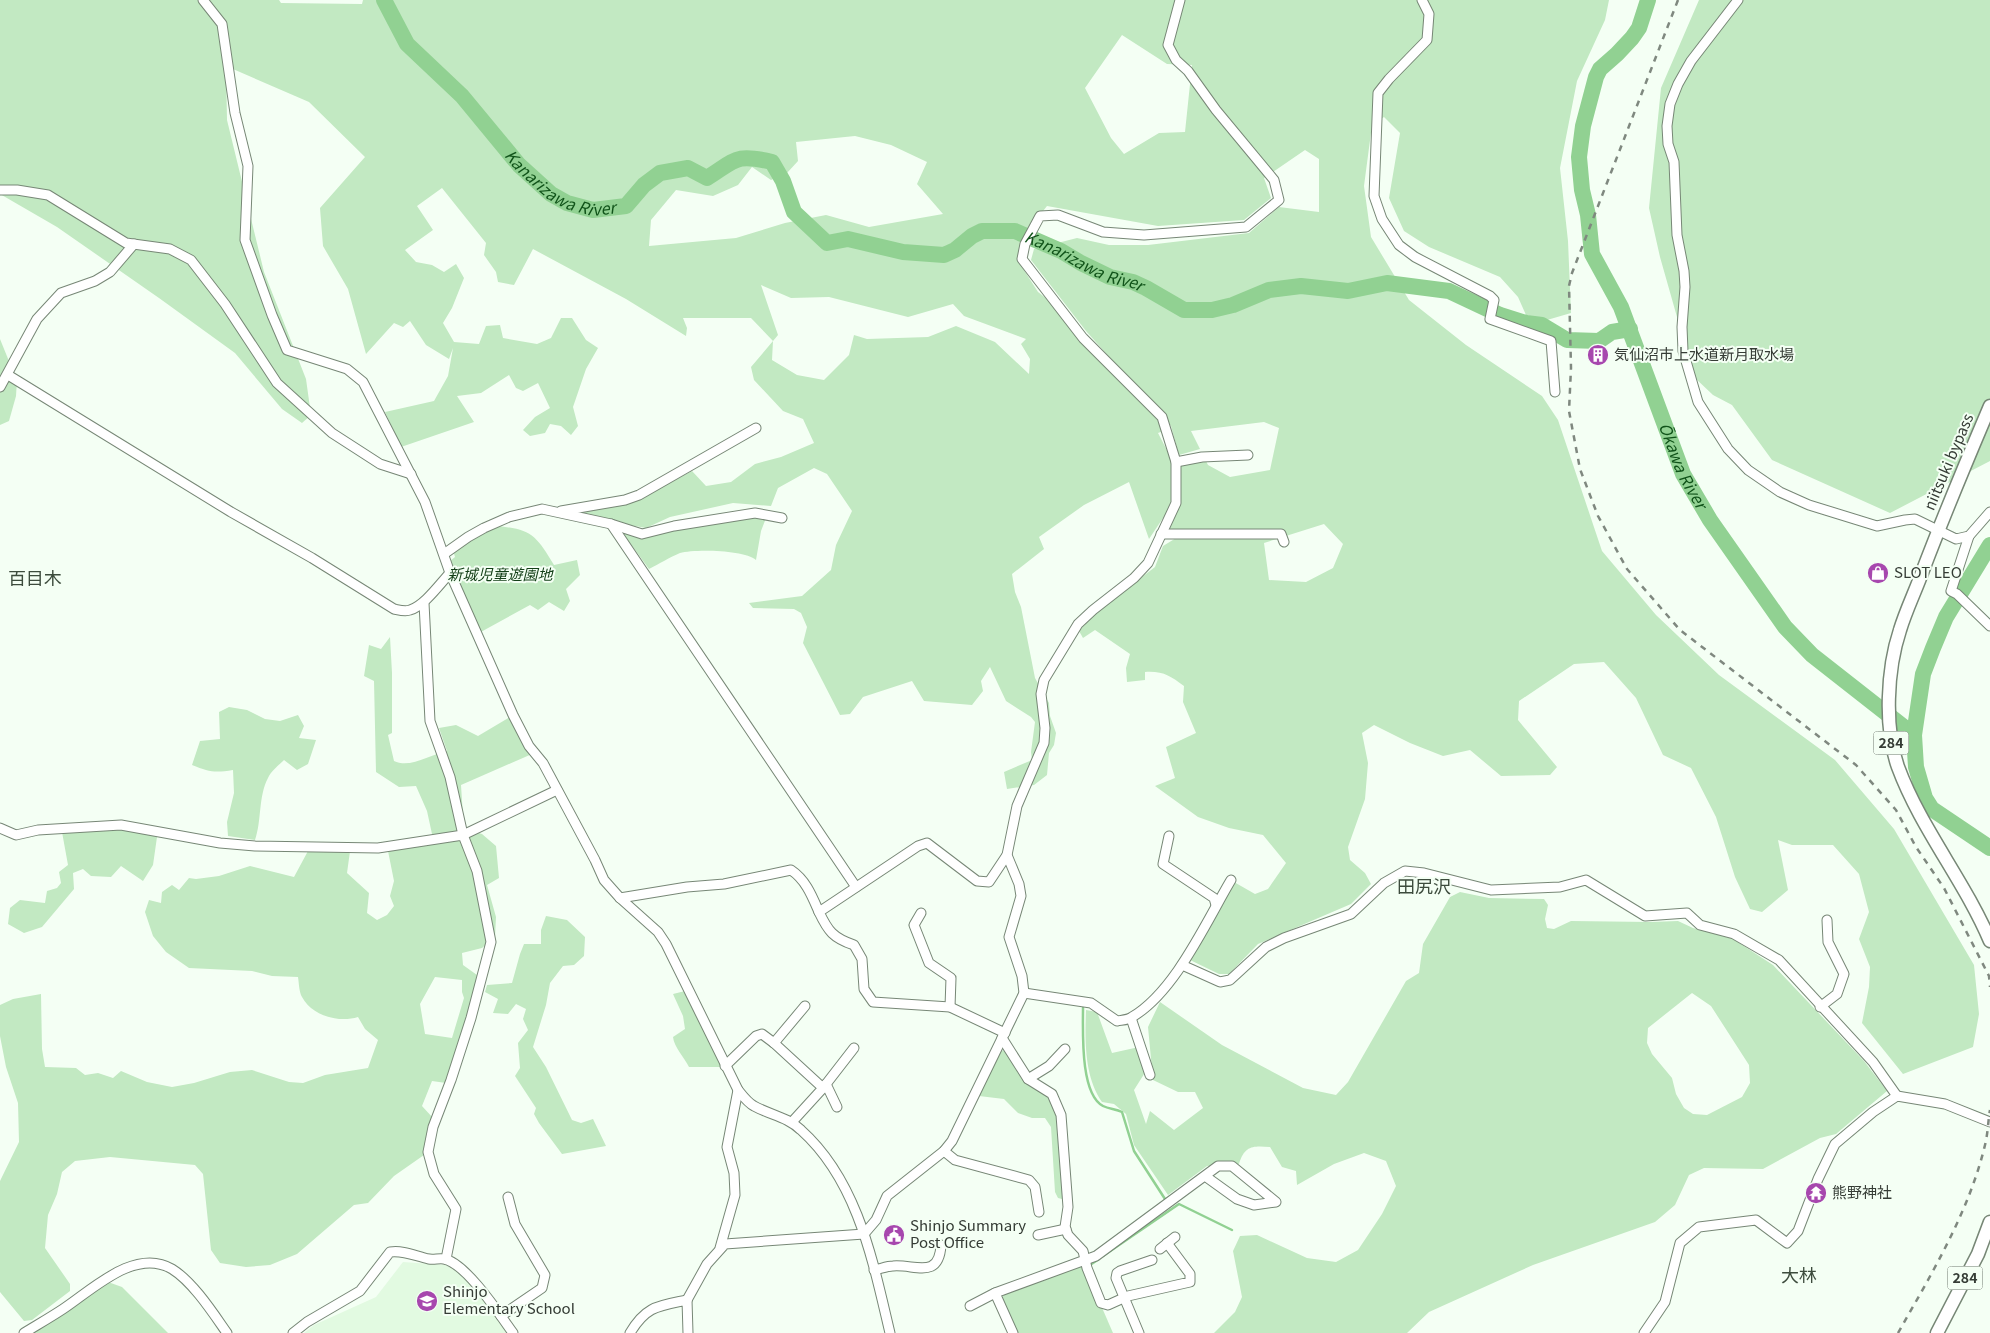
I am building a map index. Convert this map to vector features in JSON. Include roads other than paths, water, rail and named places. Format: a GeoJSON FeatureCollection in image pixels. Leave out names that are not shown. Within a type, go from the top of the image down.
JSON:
{"type":"FeatureCollection","features":[{"type":"Feature","properties":{"kind":"highway","name":"niitsuki bypass"},"geometry":{"type":"LineString","coordinates":[[1938,531],[1990,406]]}},
{"type":"Feature","properties":{"kind":"highway","name":"284"},"geometry":{"type":"LineString","coordinates":[[1938,531],[1900,630],[1893,658],[1888,716],[1890,740],[1898,768],[1923,822],[1969,898],[1990,941]]}},
{"type":"Feature","properties":{"kind":"highway","name":"284"},"geometry":{"type":"LineString","coordinates":[[1937,1333],[1978,1254],[1990,1222]]}},
{"type":"Feature","properties":{"kind":"street"},"geometry":{"type":"LineString","coordinates":[[203,0],[222,24],[235,113],[248,166],[245,240],[272,315],[287,350],[347,369],[363,382],[425,502],[450,573],[513,715],[529,746],[543,763],[556,790],[596,860],[604,880],[620,898],[658,932],[666,944],[738,1090],[752,1106],[792,1122],[820,1147],[852,1199],[864,1234],[890,1333]]}},
{"type":"Feature","properties":{"kind":"street"},"geometry":{"type":"LineString","coordinates":[[819,912],[918,846],[927,843],[977,882],[989,882],[1007,855],[1017,806],[1044,744],[1045,728],[1041,694],[1044,680],[1078,624],[1134,578],[1148,563],[1176,503],[1176,462],[1162,417],[1083,338],[1022,259],[1025,244],[1040,216],[1058,215],[1103,232],[1144,235],[1246,227],[1279,200],[1274,180],[1216,110],[1188,71],[1176,60],[1168,45],[1180,0]]}},
{"type":"Feature","properties":{"kind":"street"},"geometry":{"type":"LineString","coordinates":[[1422,0],[1429,14],[1427,40],[1378,93],[1374,196],[1382,220],[1399,245],[1415,257],[1490,296],[1494,300],[1490,319],[1551,341],[1555,392]]}},
{"type":"Feature","properties":{"kind":"street"},"geometry":{"type":"LineString","coordinates":[[1738,0],[1691,61],[1678,84],[1670,104],[1667,126],[1668,144],[1674,162],[1675,217],[1685,287],[1682,326],[1683,351],[1698,402],[1728,449],[1748,470],[1780,492],[1809,505],[1865,524],[1885,526],[1914,519],[1956,539],[1969,536]]}},
{"type":"Feature","properties":{"kind":"street"},"geometry":{"type":"LineString","coordinates":[[0,190],[17,190],[48,195],[126,243],[170,249],[191,260],[225,304],[277,383],[332,433],[380,464],[411,474]]}},
{"type":"Feature","properties":{"kind":"street"},"geometry":{"type":"LineString","coordinates":[[0,387],[37,320],[61,293],[95,282],[110,272],[134,244]]}},
{"type":"Feature","properties":{"kind":"street"},"geometry":{"type":"LineString","coordinates":[[8,375],[231,512],[312,558],[394,609],[408,611],[424,602],[450,573]]}},
{"type":"Feature","properties":{"kind":"street"},"geometry":{"type":"LineString","coordinates":[[556,512],[625,500],[639,495],[756,428]]}},
{"type":"Feature","properties":{"kind":"street"},"geometry":{"type":"LineString","coordinates":[[1176,462],[1202,457],[1248,455]]}},
{"type":"Feature","properties":{"kind":"street"},"geometry":{"type":"LineString","coordinates":[[444,554],[468,536],[509,517],[542,509],[612,524],[642,534],[674,526],[755,513],[782,518]]}},
{"type":"Feature","properties":{"kind":"street"},"geometry":{"type":"LineString","coordinates":[[1987,623],[1957,594],[1951,591],[1969,536],[1990,512]]}},
{"type":"Feature","properties":{"kind":"street"},"geometry":{"type":"LineString","coordinates":[[612,524],[856,887]]}},
{"type":"Feature","properties":{"kind":"street"},"geometry":{"type":"LineString","coordinates":[[1161,534],[1281,534],[1284,542]]}},
{"type":"Feature","properties":{"kind":"street"},"geometry":{"type":"LineString","coordinates":[[424,602],[430,721],[450,777],[462,835],[477,871],[491,942],[471,1018],[451,1080],[433,1127],[428,1152],[434,1174],[456,1209],[446,1259]]}},
{"type":"Feature","properties":{"kind":"street"},"geometry":{"type":"LineString","coordinates":[[0,828],[16,835],[38,830],[122,825],[228,844],[378,848],[462,835],[556,790]]}},
{"type":"Feature","properties":{"kind":"street"},"geometry":{"type":"LineString","coordinates":[[1169,836],[1163,864],[1214,898],[1216,905]]}},
{"type":"Feature","properties":{"kind":"street"},"geometry":{"type":"LineString","coordinates":[[688,1333],[686,1300],[707,1264],[725,1244],[864,1234],[876,1220],[887,1196],[944,1151],[952,1141],[1024,993],[1022,976],[1009,937],[1021,896],[1019,884],[1007,855]]}},
{"type":"Feature","properties":{"kind":"street"},"geometry":{"type":"LineString","coordinates":[[620,898],[687,887],[724,884],[791,870],[807,886],[828,931],[841,941],[854,945],[862,959],[864,989],[873,1002],[950,1007],[1003,1036],[1028,1079],[1052,1094],[1061,1115],[1068,1206],[1066,1229],[1068,1235],[1082,1251],[1101,1303],[1108,1305],[1128,1296],[1190,1282],[1190,1274],[1164,1246],[1175,1237]]}},
{"type":"Feature","properties":{"kind":"street"},"geometry":{"type":"LineString","coordinates":[[1182,965],[1220,982],[1230,980],[1266,947],[1284,938],[1351,914],[1384,883],[1405,871],[1424,873],[1491,890],[1560,887],[1586,880],[1644,916],[1687,913],[1700,925],[1734,934],[1779,960],[1872,1062],[1897,1096]]}},
{"type":"Feature","properties":{"kind":"street"},"geometry":{"type":"LineString","coordinates":[[1024,993],[1091,1004],[1117,1021],[1131,1018],[1169,984],[1231,880]]}},
{"type":"Feature","properties":{"kind":"street"},"geometry":{"type":"LineString","coordinates":[[921,913],[914,925],[929,963],[951,978],[950,1007]]}},
{"type":"Feature","properties":{"kind":"street"},"geometry":{"type":"LineString","coordinates":[[1820,1007],[1837,994],[1844,974],[1828,942],[1827,920]]}},
{"type":"Feature","properties":{"kind":"street"},"geometry":{"type":"LineString","coordinates":[[774,1042],[805,1006]]}},
{"type":"Feature","properties":{"kind":"street"},"geometry":{"type":"LineString","coordinates":[[1131,1018],[1150,1075]]}},
{"type":"Feature","properties":{"kind":"street"},"geometry":{"type":"LineString","coordinates":[[725,1066],[756,1036],[762,1034],[774,1042],[824,1086],[836,1106]]}},
{"type":"Feature","properties":{"kind":"street"},"geometry":{"type":"LineString","coordinates":[[792,1122],[854,1048]]}},
{"type":"Feature","properties":{"kind":"street"},"geometry":{"type":"LineString","coordinates":[[1028,1079],[1049,1066],[1065,1049]]}},
{"type":"Feature","properties":{"kind":"street"},"geometry":{"type":"LineString","coordinates":[[720,1248],[735,1195],[734,1173],[727,1147],[738,1090]]}},
{"type":"Feature","properties":{"kind":"street"},"geometry":{"type":"LineString","coordinates":[[1644,1333],[1665,1302],[1680,1243],[1699,1227],[1756,1220],[1786,1243],[1798,1231],[1818,1179],[1835,1144],[1873,1112],[1897,1096],[1945,1104],[1990,1122]]}},
{"type":"Feature","properties":{"kind":"street"},"geometry":{"type":"LineString","coordinates":[[944,1151],[955,1160],[1029,1180],[1035,1187],[1039,1212]]}},
{"type":"Feature","properties":{"kind":"street"},"geometry":{"type":"LineString","coordinates":[[970,1306],[995,1293],[1096,1256],[1218,1166],[1232,1166],[1276,1202],[1254,1205],[1237,1199],[1205,1176]]}},
{"type":"Feature","properties":{"kind":"street"},"geometry":{"type":"LineString","coordinates":[[501,1316],[542,1288],[545,1275],[515,1224],[508,1197]]}},
{"type":"Feature","properties":{"kind":"street"},"geometry":{"type":"LineString","coordinates":[[1038,1235],[1066,1229]]}},
{"type":"Feature","properties":{"kind":"street"},"geometry":{"type":"LineString","coordinates":[[874,1270],[892,1266],[923,1269],[936,1263],[940,1258],[941,1245]]}},
{"type":"Feature","properties":{"kind":"street"},"geometry":{"type":"LineString","coordinates":[[293,1333],[307,1322],[360,1291],[390,1252],[400,1251],[431,1260],[446,1259],[467,1274],[496,1307],[513,1333]]}},
{"type":"Feature","properties":{"kind":"street"},"geometry":{"type":"LineString","coordinates":[[1139,1333],[1116,1278],[1117,1273],[1152,1260]]}},
{"type":"Feature","properties":{"kind":"street"},"geometry":{"type":"LineString","coordinates":[[24,1333],[63,1309],[103,1279],[122,1269],[141,1264],[157,1264],[172,1269],[197,1293],[227,1333]]}},
{"type":"Feature","properties":{"kind":"street"},"geometry":{"type":"LineString","coordinates":[[995,1293],[1013,1333]]}},
{"type":"Feature","properties":{"kind":"street"},"geometry":{"type":"LineString","coordinates":[[630,1333],[639,1318],[654,1308],[686,1300]]}},
{"type":"Feature","properties":{"kind":"waterway","name":"Kanarizawa River"},"geometry":{"type":"LineString","coordinates":[[384,0],[407,44],[462,96],[519,165],[551,194],[567,203],[593,210],[626,206],[644,185],[660,173],[688,168],[707,178],[736,160],[743,158],[760,159],[772,162],[783,181],[794,212],[827,243],[848,239],[903,252],[944,255],[955,250],[972,236],[982,231],[1015,231],[1061,251],[1110,277],[1133,282],[1146,288],[1184,310],[1212,310],[1233,305],[1269,290],[1301,286],[1348,291],[1387,283],[1449,291],[1500,315],[1526,323],[1542,325],[1567,340],[1599,341],[1612,332],[1630,329]]}},
{"type":"Feature","properties":{"kind":"waterway","name":"Ōkawa River"},"geometry":{"type":"LineString","coordinates":[[1648,0],[1639,28],[1617,54],[1600,69],[1596,77],[1583,126],[1579,157],[1592,254],[1621,307],[1683,474],[1710,520],[1785,627],[1812,655],[1914,735]]}},
{"type":"Feature","properties":{"kind":"waterway"},"geometry":{"type":"LineString","coordinates":[[1990,545],[1946,617],[1933,648],[1923,674],[1914,735],[1916,767],[1925,798],[1932,809],[1990,848]]}},
{"type":"Feature","properties":{"kind":"waterway"},"geometry":{"type":"LineString","coordinates":[[1083,1008],[1084,1061],[1090,1089],[1103,1106],[1122,1112],[1134,1151],[1165,1199]]}},
{"type":"Feature","properties":{"kind":"waterway"},"geometry":{"type":"LineString","coordinates":[[1103,1256],[1179,1204],[1232,1230]]}},
{"type":"Feature","properties":{"kind":"waterway"},"geometry":{"type":"LineString","coordinates":[[1090,1265],[1099,1259]]}},
{"type":"Feature","properties":{"kind":"railway"},"geometry":{"type":"LineString","coordinates":[[1678,0],[1572,273],[1569,286],[1571,368],[1569,411],[1580,469],[1598,516],[1627,569],[1680,630],[1856,765],[1896,810],[1916,847],[1944,888],[1989,976],[1990,987]]}},
{"type":"Feature","properties":{"kind":"railway"},"geometry":{"type":"LineString","coordinates":[[1898,1333],[1948,1242],[1969,1194],[1985,1145],[1990,1110]]}},
{"type":"Feature","properties":{"kind":"place","name":"気仙沼市上水道新月取水場"},"geometry":{"type":"Point","coordinates":[1598,355]}},
{"type":"Feature","properties":{"kind":"place","name":"SLOT LEO"},"geometry":{"type":"Point","coordinates":[1878,573]}},
{"type":"Feature","properties":{"kind":"place","name":"熊野神社"},"geometry":{"type":"Point","coordinates":[1816,1193]}},
{"type":"Feature","properties":{"kind":"place","name":"Shinjo Summary Post Office"},"geometry":{"type":"Point","coordinates":[894,1235]}},
{"type":"Feature","properties":{"kind":"place","name":"Shinjo Elementary School"},"geometry":{"type":"Point","coordinates":[427,1301]}},
{"type":"Feature","properties":{"kind":"district","name":"百目木"},"geometry":{"type":"Point","coordinates":[35,579]}},
{"type":"Feature","properties":{"kind":"district","name":"田尻沢"},"geometry":{"type":"Point","coordinates":[1424,887]}},
{"type":"Feature","properties":{"kind":"district","name":"大林"},"geometry":{"type":"Point","coordinates":[1799,1276]}},
{"type":"Feature","properties":{"kind":"park label","name":"新城児童遊園地"},"geometry":{"type":"Point","coordinates":[500,575]}}]}
